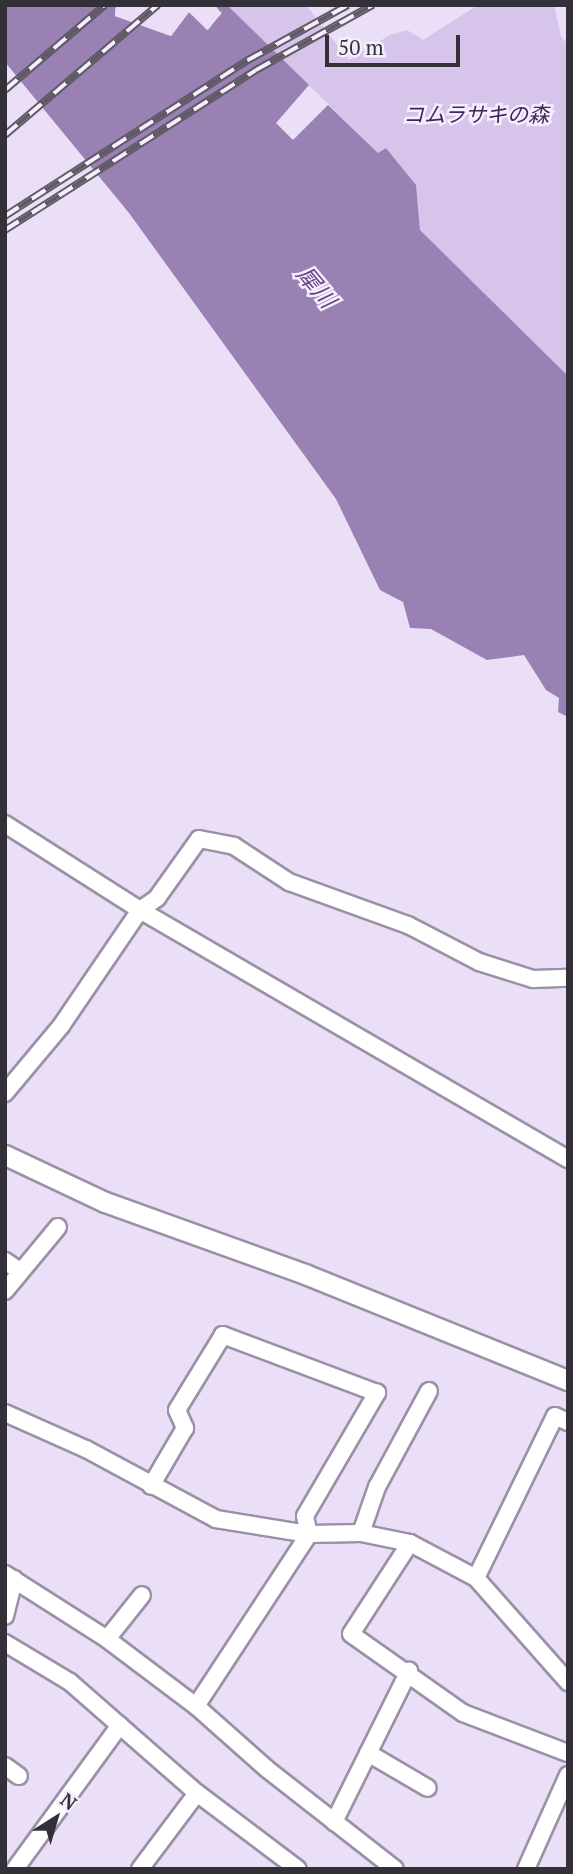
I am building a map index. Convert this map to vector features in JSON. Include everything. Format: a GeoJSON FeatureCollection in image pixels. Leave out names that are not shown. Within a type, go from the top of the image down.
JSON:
{"type":"FeatureCollection","features":[{"type":"Feature","properties":{"kind":"street"},"geometry":{"type":"LineString","coordinates":[[5,824],[140,910],[568,1159]]}},
{"type":"Feature","properties":{"kind":"street"},"geometry":{"type":"LineString","coordinates":[[5,1093],[61,1026],[140,910],[157,898],[199,839],[224,843],[289,881],[408,925],[480,961],[533,979],[568,978]]}},
{"type":"Feature","properties":{"kind":"street"},"geometry":{"type":"LineString","coordinates":[[5,1155],[105,1202],[305,1274],[568,1380]]}},
{"type":"Feature","properties":{"kind":"street"},"geometry":{"type":"LineString","coordinates":[[5,1291],[58,1227]]}},
{"type":"Feature","properties":{"kind":"street"},"geometry":{"type":"LineString","coordinates":[[5,1261],[20,1271]]}},
{"type":"Feature","properties":{"kind":"street"},"geometry":{"type":"LineString","coordinates":[[151,1486],[185,1428],[177,1410],[223,1335],[377,1393],[305,1516],[309,1534],[196,1706]]}},
{"type":"Feature","properties":{"kind":"street"},"geometry":{"type":"LineString","coordinates":[[361,1533],[377,1486],[429,1391]]}},
{"type":"Feature","properties":{"kind":"street"},"geometry":{"type":"LineString","coordinates":[[5,1413],[86,1449],[216,1519],[309,1534],[361,1533],[410,1543],[476,1578],[568,1682]]}},
{"type":"Feature","properties":{"kind":"street"},"geometry":{"type":"LineString","coordinates":[[476,1578],[555,1416],[568,1422]]}},
{"type":"Feature","properties":{"kind":"street"},"geometry":{"type":"LineString","coordinates":[[410,1543],[351,1634],[409,1671],[463,1713],[568,1753]]}},
{"type":"Feature","properties":{"kind":"street"},"geometry":{"type":"LineString","coordinates":[[5,1616],[10,1577],[107,1639],[196,1706],[334,1822],[395,1869]]}},
{"type":"Feature","properties":{"kind":"street"},"geometry":{"type":"LineString","coordinates":[[107,1639],[142,1595]]}},
{"type":"Feature","properties":{"kind":"street"},"geometry":{"type":"LineString","coordinates":[[5,1643],[70,1682],[277,1863],[298,1869]]}},
{"type":"Feature","properties":{"kind":"street"},"geometry":{"type":"LineString","coordinates":[[334,1822],[409,1671]]}},
{"type":"Feature","properties":{"kind":"street"},"geometry":{"type":"LineString","coordinates":[[15,1869],[120,1725]]}},
{"type":"Feature","properties":{"kind":"street"},"geometry":{"type":"LineString","coordinates":[[368,1753],[428,1788]]}},
{"type":"Feature","properties":{"kind":"street"},"geometry":{"type":"LineString","coordinates":[[5,1766],[19,1776]]}},
{"type":"Feature","properties":{"kind":"street"},"geometry":{"type":"LineString","coordinates":[[526,1869],[568,1775]]}},
{"type":"Feature","properties":{"kind":"street"},"geometry":{"type":"LineString","coordinates":[[140,1869],[197,1793]]}},
{"type":"Feature","properties":{"kind":"green space","name":"コムラサキの森"},"geometry":{"type":"Polygon","coordinates":[[[227,5],[306,5],[349,60],[390,35],[407,30],[423,40],[478,5],[554,5],[561,37],[568,44],[568,376],[420,230],[416,185],[387,149],[378,153],[227,5]]]}},
{"type":"Feature","properties":{"kind":"water","name":"犀川"},"geometry":{"type":"Polygon","coordinates":[[[5,5],[116,5],[115,16],[171,36],[189,12],[208,30],[221,13],[215,5],[227,5],[309,85],[276,123],[293,140],[328,105],[378,153],[386,148],[416,185],[420,230],[568,376],[568,717],[558,712],[559,698],[546,690],[524,655],[487,660],[431,629],[410,628],[403,602],[380,590],[336,499],[129,213],[5,62],[5,5]]]}},
{"type":"Feature","properties":{"kind":"pier"},"geometry":{"type":"Polygon","coordinates":[[[116,5],[119,13],[169,32],[188,8],[207,25],[217,13],[212,5],[222,13],[207,30],[189,12],[171,36],[115,16],[116,5]]]}},
{"type":"Feature","properties":{"kind":"railway"},"geometry":{"type":"LineString","coordinates":[[5,90],[105,5]]}},
{"type":"Feature","properties":{"kind":"railway"},"geometry":{"type":"LineString","coordinates":[[5,135],[158,5]]}},
{"type":"Feature","properties":{"kind":"railway"},"geometry":{"type":"LineString","coordinates":[[5,216],[248,60],[348,5]]}},
{"type":"Feature","properties":{"kind":"railway"},"geometry":{"type":"LineString","coordinates":[[5,230],[256,70],[373,5]]}}]}
